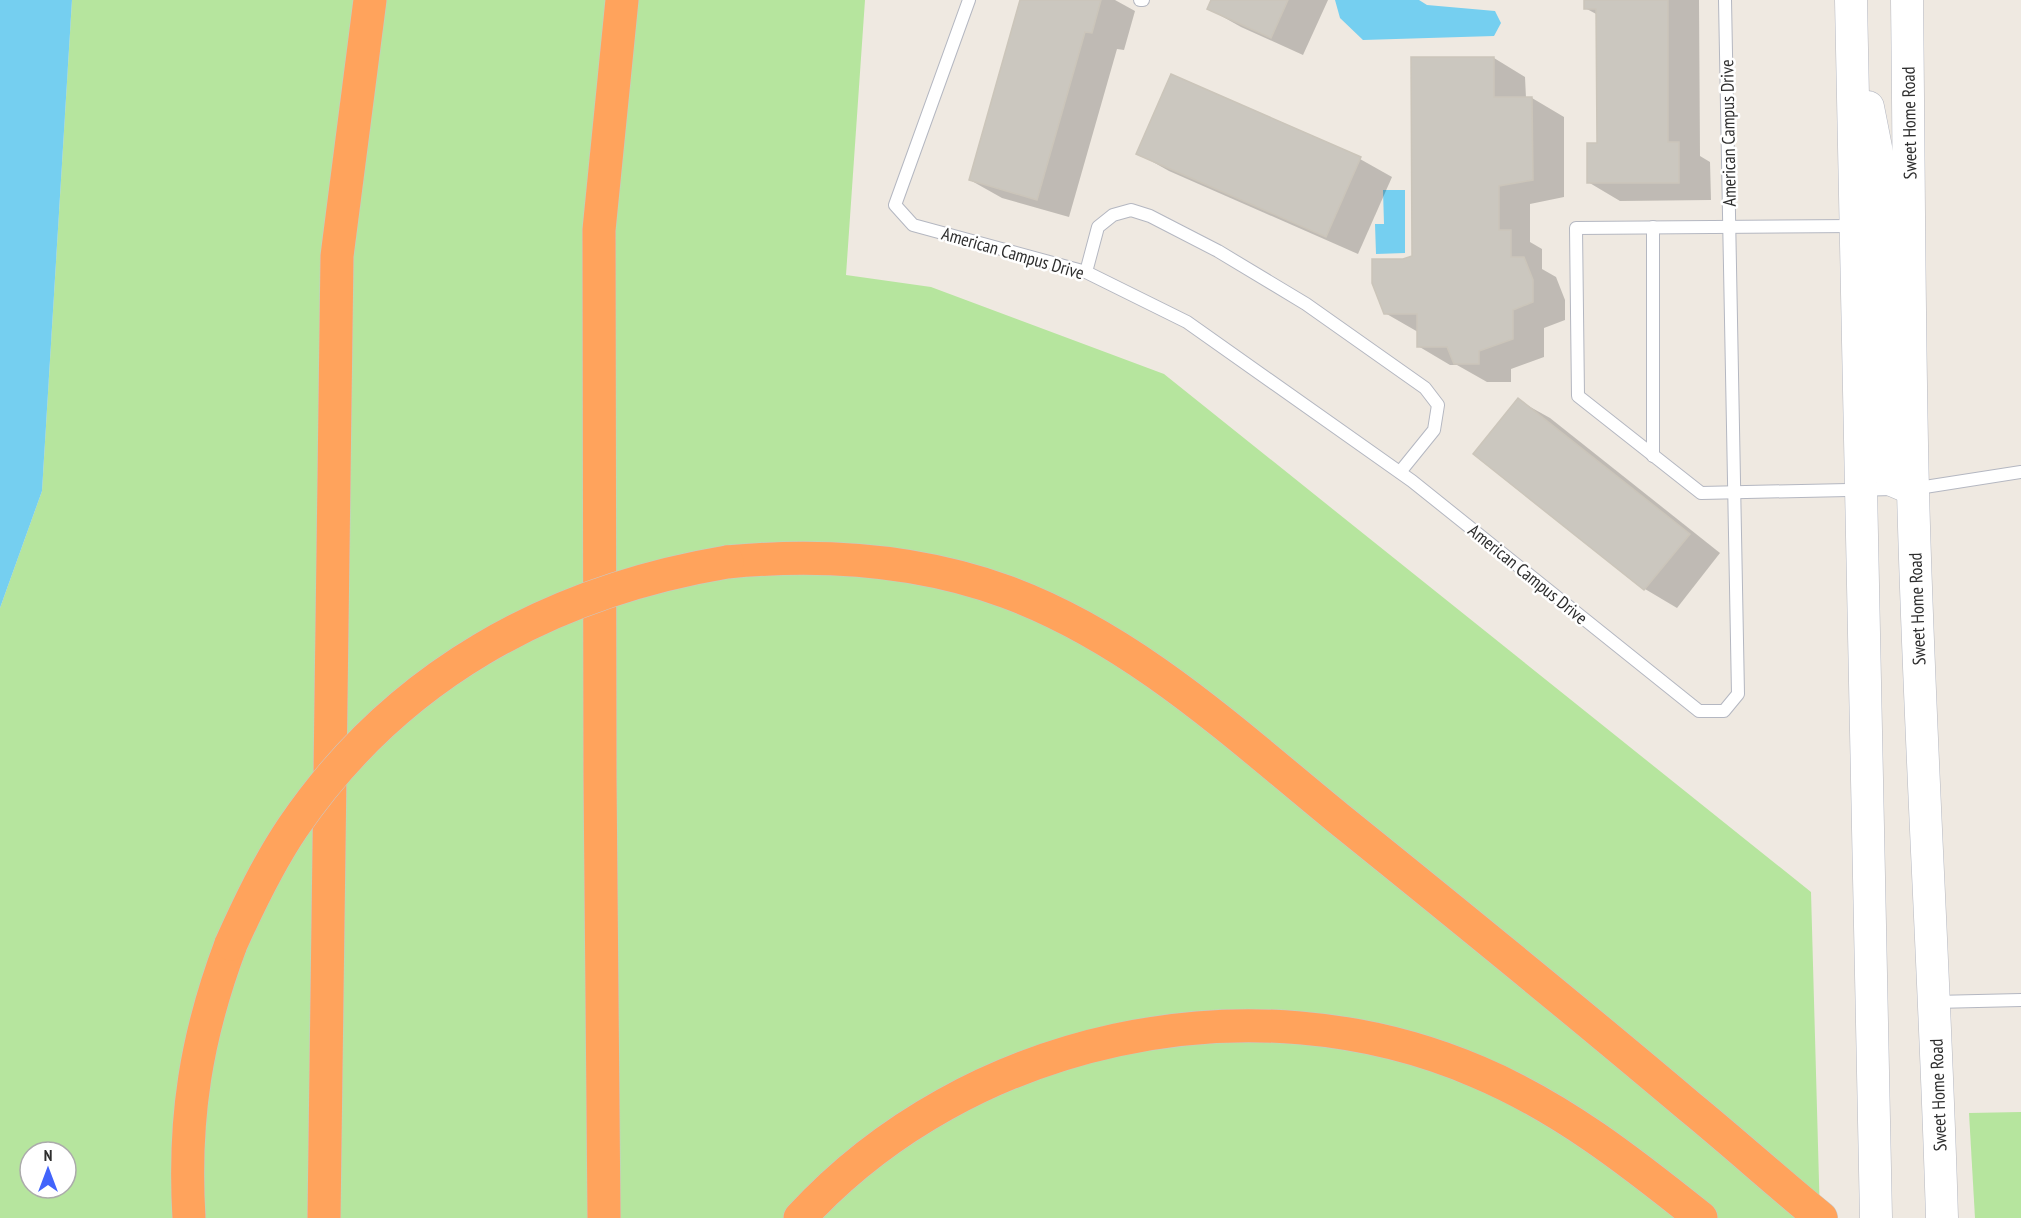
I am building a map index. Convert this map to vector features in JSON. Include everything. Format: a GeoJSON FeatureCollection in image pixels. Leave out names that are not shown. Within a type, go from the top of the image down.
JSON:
{"type":"FeatureCollection","features":[{"type":"Feature","properties":{"kind":"highway"},"geometry":{"type":"LineString","coordinates":[[324,1218],[337,256],[370,0]]}},
{"type":"Feature","properties":{"kind":"highway"},"geometry":{"type":"LineString","coordinates":[[604,1218],[599,230],[622,0]]}},
{"type":"Feature","properties":{"kind":"highway"},"geometry":{"type":"LineString","coordinates":[[189,1218],[186,1168],[193,1077],[211,998],[231,944],[258,884],[307,806],[366,738],[447,672],[524,625],[590,596],[680,570],[727,562],[824,557],[895,564],[947,574],[1005,591],[1088,629],[1142,662],[1233,732],[1683,1101],[1821,1218]]}},
{"type":"Feature","properties":{"kind":"highway"},"geometry":{"type":"LineString","coordinates":[[800,1218],[836,1183],[895,1135],[944,1105],[1006,1075],[1071,1052],[1138,1036],[1234,1026],[1288,1027],[1369,1037],[1420,1050],[1477,1071],[1520,1091],[1566,1118],[1616,1151],[1701,1218]]}},
{"type":"Feature","properties":{"kind":"main road","name":"Sweet Home Road"},"geometry":{"type":"LineString","coordinates":[[1907,0],[1913,489],[1942,1218]]}},
{"type":"Feature","properties":{"kind":"main road"},"geometry":{"type":"LineString","coordinates":[[1851,8],[1886,198],[1886,463],[1892,480],[1913,489]]}},
{"type":"Feature","properties":{"kind":"main road"},"geometry":{"type":"LineString","coordinates":[[1851,8],[1876,1218]]}},
{"type":"Feature","properties":{"kind":"main road"},"geometry":{"type":"LineString","coordinates":[[1862,490],[1883,496],[1892,511],[1901,701],[1924,807]]}},
{"type":"Feature","properties":{"kind":"lane","name":"American Campus Drive"},"geometry":{"type":"LineString","coordinates":[[969,0],[895,206],[913,225],[1086,272],[1187,322],[1400,472],[1700,711],[1724,711],[1738,694],[1725,0]]}},
{"type":"Feature","properties":{"kind":"lane"},"geometry":{"type":"LineString","coordinates":[[1086,272],[1098,227],[1113,215],[1131,210],[1150,216],[1218,251],[1306,304],[1425,388],[1438,405],[1434,430],[1400,472]]}},
{"type":"Feature","properties":{"kind":"lane"},"geometry":{"type":"LineString","coordinates":[[1856,226],[1576,228],[1578,396],[1701,493],[1913,489],[2021,472]]}},
{"type":"Feature","properties":{"kind":"lane"},"geometry":{"type":"LineString","coordinates":[[1653,227],[1653,456]]}},
{"type":"Feature","properties":{"kind":"lane"},"geometry":{"type":"LineString","coordinates":[[1935,1002],[2021,1000]]}},
{"type":"Feature","properties":{"kind":"green space"},"geometry":{"type":"Polygon","coordinates":[[[72,0],[865,0],[846,275],[931,287],[1164,374],[1811,892],[1820,1218],[0,1218],[0,608],[42,491],[72,0]]]}},
{"type":"Feature","properties":{"kind":"green space"},"geometry":{"type":"Polygon","coordinates":[[[2021,1112],[2021,1218],[1975,1218],[1969,1113],[2021,1112]]]}},
{"type":"Feature","properties":{"kind":"water"},"geometry":{"type":"Polygon","coordinates":[[[0,0],[72,0],[42,491],[0,608],[0,0]]]}},
{"type":"Feature","properties":{"kind":"water"},"geometry":{"type":"Polygon","coordinates":[[[1335,0],[1419,0],[1427,5],[1495,11],[1501,23],[1494,36],[1363,40],[1340,18],[1335,0]]]}},
{"type":"Feature","properties":{"kind":"water"},"geometry":{"type":"Polygon","coordinates":[[[1383,190],[1405,190],[1405,253],[1376,254],[1375,224],[1384,224],[1383,190]]]}},
{"type":"Feature","properties":{"kind":"building"},"geometry":{"type":"Polygon","coordinates":[[[1020,0],[1101,0],[1092,33],[1085,32],[1037,200],[969,180],[1020,0]]]}},
{"type":"Feature","properties":{"kind":"building"},"geometry":{"type":"Polygon","coordinates":[[[1211,0],[1288,0],[1271,38],[1207,9],[1211,0]]]}},
{"type":"Feature","properties":{"kind":"building"},"geometry":{"type":"Polygon","coordinates":[[[1584,0],[1668,0],[1668,142],[1679,142],[1679,183],[1587,183],[1587,143],[1597,143],[1596,9],[1584,9],[1584,0]]]}},
{"type":"Feature","properties":{"kind":"building"},"geometry":{"type":"Polygon","coordinates":[[[1411,57],[1494,57],[1494,97],[1532,97],[1533,180],[1499,186],[1499,230],[1511,230],[1511,257],[1524,257],[1533,280],[1533,302],[1513,310],[1513,339],[1479,351],[1479,364],[1454,364],[1447,347],[1417,347],[1417,314],[1384,314],[1372,283],[1372,259],[1403,259],[1412,256],[1411,57]]]}},
{"type":"Feature","properties":{"kind":"building"},"geometry":{"type":"Polygon","coordinates":[[[1171,74],[1361,157],[1326,237],[1136,154],[1171,74]]]}},
{"type":"Feature","properties":{"kind":"building"},"geometry":{"type":"Polygon","coordinates":[[[1518,398],[1690,534],[1644,590],[1473,454],[1518,398]]]}}]}
